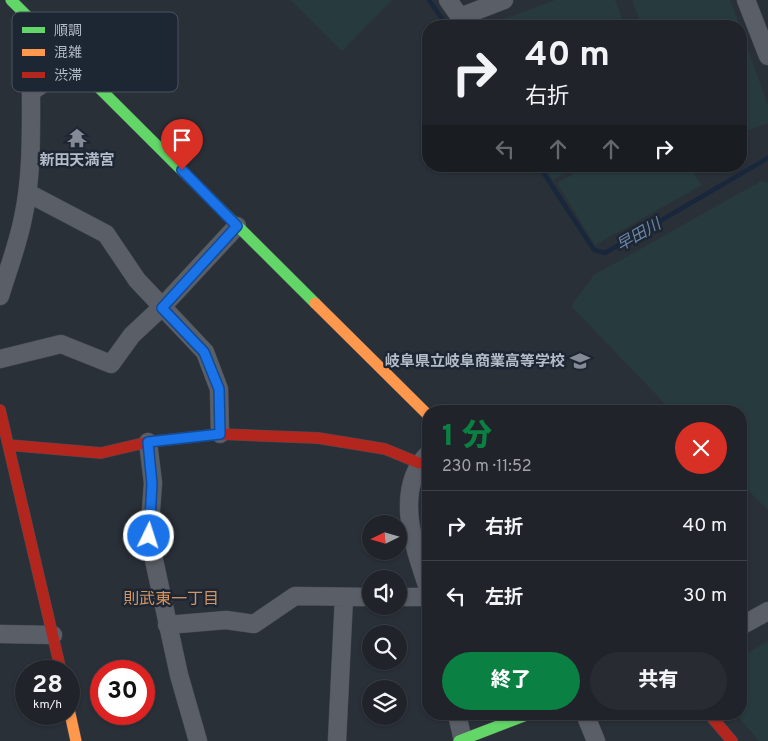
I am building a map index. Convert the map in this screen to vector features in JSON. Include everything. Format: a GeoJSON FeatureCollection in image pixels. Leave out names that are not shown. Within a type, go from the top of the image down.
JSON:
{"type":"FeatureCollection","features":[{"type":"Feature","properties":{"kind":"street"},"geometry":{"type":"LineString","coordinates":[[11,0],[23,12]]}},
{"type":"Feature","properties":{"kind":"street"},"geometry":{"type":"LineString","coordinates":[[448,0],[460,17],[504,0]]}},
{"type":"Feature","properties":{"kind":"street"},"geometry":{"type":"LineString","coordinates":[[746,0],[768,56]]}},
{"type":"Feature","properties":{"kind":"street"},"geometry":{"type":"LineString","coordinates":[[0,296],[23,220],[28,193],[31,159],[31,92]]}},
{"type":"Feature","properties":{"kind":"street"},"geometry":{"type":"LineString","coordinates":[[101,92],[422,409]]}},
{"type":"Feature","properties":{"kind":"street"},"geometry":{"type":"LineString","coordinates":[[28,193],[106,234],[137,280],[156,298],[162,308],[204,352],[219,389],[220,434]]}},
{"type":"Feature","properties":{"kind":"street"},"geometry":{"type":"LineString","coordinates":[[0,359],[60,344],[111,364],[132,335],[162,308],[237,226]]}},
{"type":"Feature","properties":{"kind":"street"},"geometry":{"type":"LineString","coordinates":[[0,410],[59,660]]}},
{"type":"Feature","properties":{"kind":"street"},"geometry":{"type":"LineString","coordinates":[[8,445],[101,453],[148,442],[220,434],[318,438],[385,449],[422,458]]}},
{"type":"Feature","properties":{"kind":"street"},"geometry":{"type":"LineString","coordinates":[[148,442],[152,484],[149,536],[167,625],[198,741]]}},
{"type":"Feature","properties":{"kind":"street"},"geometry":{"type":"LineString","coordinates":[[422,462],[413,480],[408,511],[415,549],[422,570]]}},
{"type":"Feature","properties":{"kind":"street"},"geometry":{"type":"LineString","coordinates":[[167,625],[226,620],[254,624],[296,596],[362,597]]}},
{"type":"Feature","properties":{"kind":"street"},"geometry":{"type":"LineString","coordinates":[[338,741],[344,597]]}},
{"type":"Feature","properties":{"kind":"street"},"geometry":{"type":"LineString","coordinates":[[407,597],[422,597]]}},
{"type":"Feature","properties":{"kind":"street"},"geometry":{"type":"LineString","coordinates":[[747,623],[768,611]]}},
{"type":"Feature","properties":{"kind":"street"},"geometry":{"type":"LineString","coordinates":[[0,634],[53,635]]}},
{"type":"Feature","properties":{"kind":"street"},"geometry":{"type":"LineString","coordinates":[[458,720],[462,741],[514,720]]}},
{"type":"Feature","properties":{"kind":"street"},"geometry":{"type":"LineString","coordinates":[[587,720],[596,741]]}},
{"type":"Feature","properties":{"kind":"street"},"geometry":{"type":"LineString","coordinates":[[714,720],[732,741]]}},
{"type":"Feature","properties":{"kind":"street"},"geometry":{"type":"LineString","coordinates":[[72,725],[76,741]]}},
{"type":"Feature","properties":{"kind":"green space"},"geometry":{"type":"Polygon","coordinates":[[[291,0],[392,0],[342,51],[291,0]]]}},
{"type":"Feature","properties":{"kind":"green space"},"geometry":{"type":"Polygon","coordinates":[[[555,0],[615,0],[623,20],[501,20],[555,0]]]}},
{"type":"Feature","properties":{"kind":"green space"},"geometry":{"type":"Polygon","coordinates":[[[632,0],[730,0],[738,20],[640,20],[632,0]]]}},
{"type":"Feature","properties":{"kind":"green space"},"geometry":{"type":"Polygon","coordinates":[[[747,47],[768,105],[768,123],[747,131],[747,47]]]}},
{"type":"Feature","properties":{"kind":"green space"},"geometry":{"type":"Polygon","coordinates":[[[548,172],[567,172],[553,180],[548,172]]]}},
{"type":"Feature","properties":{"kind":"green space"},"geometry":{"type":"Polygon","coordinates":[[[576,172],[692,172],[702,185],[595,245],[557,183],[576,172]]]}},
{"type":"Feature","properties":{"kind":"green space"},"geometry":{"type":"Polygon","coordinates":[[[761,181],[768,183],[768,510],[747,489],[747,405],[666,405],[571,306],[594,275],[761,181]]]}},
{"type":"Feature","properties":{"kind":"green space"},"geometry":{"type":"Polygon","coordinates":[[[768,641],[768,741],[759,741],[741,720],[747,720],[747,653],[768,641]]]}},
{"type":"Feature","properties":{"kind":"waterway","name":"早田川"},"geometry":{"type":"LineString","coordinates":[[429,0],[443,20]]}},
{"type":"Feature","properties":{"kind":"waterway","name":"早田川"},"geometry":{"type":"LineString","coordinates":[[747,170],[768,158]]}},
{"type":"Feature","properties":{"kind":"waterway","name":"早田川"},"geometry":{"type":"LineString","coordinates":[[543,172],[594,250],[605,253],[744,172]]}},
{"type":"Feature","properties":{"kind":"traffic: fast"},"geometry":{"type":"LineString","coordinates":[[11,0],[23,12]]}},
{"type":"Feature","properties":{"kind":"traffic: fast"},"geometry":{"type":"LineString","coordinates":[[103,92],[315,303]]}},
{"type":"Feature","properties":{"kind":"traffic: fast"},"geometry":{"type":"LineString","coordinates":[[459,741],[513,720]]}},
{"type":"Feature","properties":{"kind":"traffic: slow"},"geometry":{"type":"LineString","coordinates":[[315,303],[422,409]]}},
{"type":"Feature","properties":{"kind":"traffic: slow"},"geometry":{"type":"LineString","coordinates":[[72,725],[76,741]]}},
{"type":"Feature","properties":{"kind":"traffic: jam"},"geometry":{"type":"LineString","coordinates":[[0,410],[58,660]]}},
{"type":"Feature","properties":{"kind":"traffic: jam"},"geometry":{"type":"LineString","coordinates":[[8,445],[101,453],[148,442],[220,434],[318,438],[385,449],[419,463]]}},
{"type":"Feature","properties":{"kind":"traffic: jam"},"geometry":{"type":"LineString","coordinates":[[714,720],[732,741]]}},
{"type":"Feature","properties":{"kind":"place","name":"新田天満宮"},"geometry":{"type":"Point","coordinates":[77,138]}},
{"type":"Feature","properties":{"kind":"place","name":"岐阜県立岐阜商業高等学校"},"geometry":{"type":"Point","coordinates":[580,361]}},
{"type":"Feature","properties":{"kind":"district","name":"則武東一丁目"},"geometry":{"type":"Point","coordinates":[171,598]}},
{"type":"Feature","properties":{"kind":"route"},"geometry":{"type":"LineString","coordinates":[[149,536],[152,484],[148,442],[220,434],[219,389],[204,352],[162,308],[237,226],[182,170]]}}]}
